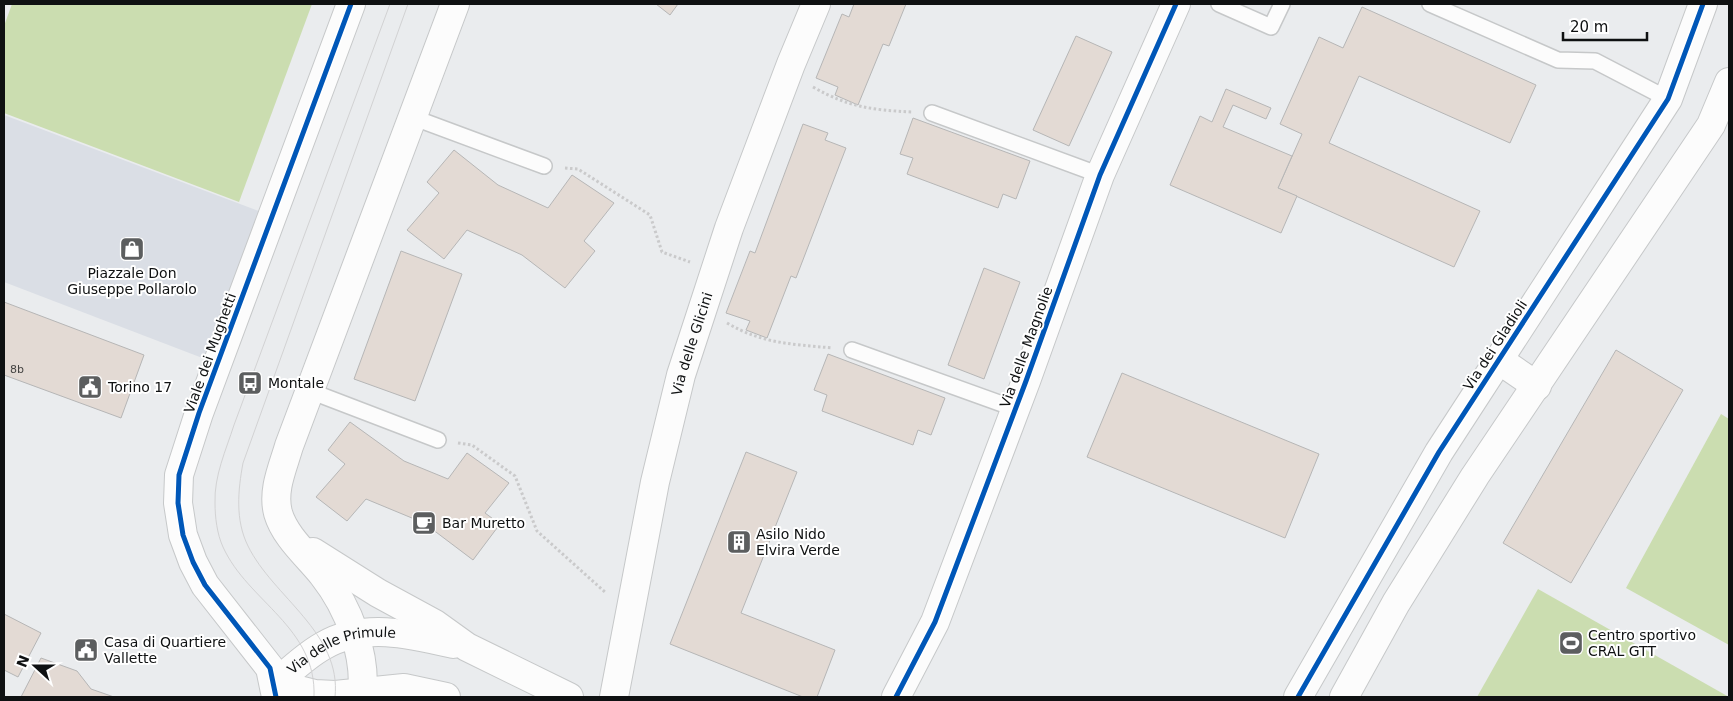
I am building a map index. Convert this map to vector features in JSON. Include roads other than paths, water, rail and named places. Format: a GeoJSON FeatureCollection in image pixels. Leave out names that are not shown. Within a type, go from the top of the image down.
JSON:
{"type":"FeatureCollection","features":[{"type":"Feature","properties":{"kind":"street","name":"Viale dei Mughetti"},"geometry":{"type":"LineString","coordinates":[[275,691],[270,668],[205,585],[193,562],[183,535],[178,504],[179,475],[199,413],[351,4]]}},
{"type":"Feature","properties":{"kind":"street"},"geometry":{"type":"LineString","coordinates":[[363,694],[361,660],[355,634],[340,601],[324,576],[293,539],[278,514],[276,489],[310,391],[455,4]]}},
{"type":"Feature","properties":{"kind":"street","name":"Via delle Glicini"},"geometry":{"type":"LineString","coordinates":[[614,697],[654,482],[681,375],[715,271],[788,72],[816,4]]}},
{"type":"Feature","properties":{"kind":"street","name":"Via delle Magnolie"},"geometry":{"type":"LineString","coordinates":[[896,697],[935,622],[1016,409],[1100,175],[1176,4]]}},
{"type":"Feature","properties":{"kind":"street","name":"Via dei Gladioli"},"geometry":{"type":"LineString","coordinates":[[1298,697],[1439,452],[1668,99],[1703,4]]}},
{"type":"Feature","properties":{"kind":"street"},"geometry":{"type":"LineString","coordinates":[[1344,697],[1396,603],[1475,476],[1711,125],[1729,82]]}},
{"type":"Feature","properties":{"kind":"street","name":"Via dei Gladioli"},"geometry":{"type":"LineString","coordinates":[[1498,360],[1537,386]]}},
{"type":"Feature","properties":{"kind":"street","name":"Via delle Primule"},"geometry":{"type":"LineString","coordinates":[[293,539],[378,593],[435,624],[467,647],[569,697]]}},
{"type":"Feature","properties":{"kind":"street"},"geometry":{"type":"LineString","coordinates":[[1362,583],[1396,603]]}},
{"type":"Feature","properties":{"kind":"street","name":"Via delle Primule"},"geometry":{"type":"LineString","coordinates":[[275,691],[324,645],[355,634],[400,632],[467,647]]}},
{"type":"Feature","properties":{"kind":"street","name":"Via delle Primule"},"geometry":{"type":"LineString","coordinates":[[275,691],[335,695],[363,694],[404,688],[446,697]]}},
{"type":"Feature","properties":{"kind":"lane"},"geometry":{"type":"LineString","coordinates":[[1218,4],[1271,27],[1282,4]]}},
{"type":"Feature","properties":{"kind":"lane"},"geometry":{"type":"LineString","coordinates":[[1430,4],[1558,60],[1595,61],[1668,99]]}},
{"type":"Feature","properties":{"kind":"lane"},"geometry":{"type":"LineString","coordinates":[[932,113],[1100,175]]}},
{"type":"Feature","properties":{"kind":"lane"},"geometry":{"type":"LineString","coordinates":[[412,117],[544,166]]}},
{"type":"Feature","properties":{"kind":"lane","name":"Via delle Magnolie"},"geometry":{"type":"LineString","coordinates":[[852,350],[1016,409]]}},
{"type":"Feature","properties":{"kind":"lane"},"geometry":{"type":"LineString","coordinates":[[310,391],[438,440]]}},
{"type":"Feature","properties":{"kind":"tram line"},"geometry":{"type":"LineString","coordinates":[[314,697],[312,673],[305,652],[279,616],[248,584],[234,566],[223,547],[219,537],[215,508],[216,483],[234,425],[390,4]]}},
{"type":"Feature","properties":{"kind":"tram line"},"geometry":{"type":"LineString","coordinates":[[335,697],[334,674],[328,654],[304,617],[259,565],[248,546],[239,515],[240,484],[243,463],[408,4]]}},
{"type":"Feature","properties":{"kind":"place","name":"Piazzale Don Giuseppe Pollarolo"},"geometry":{"type":"Point","coordinates":[132,249]}},
{"type":"Feature","properties":{"kind":"place","name":"Montale"},"geometry":{"type":"Point","coordinates":[250,383]}},
{"type":"Feature","properties":{"kind":"place","name":"Torino 17"},"geometry":{"type":"Point","coordinates":[90,387]}},
{"type":"Feature","properties":{"kind":"place","name":"Bar Muretto"},"geometry":{"type":"Point","coordinates":[424,523]}},
{"type":"Feature","properties":{"kind":"place","name":"Asilo Nido Elvira Verde"},"geometry":{"type":"Point","coordinates":[739,542]}},
{"type":"Feature","properties":{"kind":"place","name":"Centro sportivo CRAL GTT"},"geometry":{"type":"Point","coordinates":[1571,643]}},
{"type":"Feature","properties":{"kind":"place","name":"Casa di Quartiere Vallette"},"geometry":{"type":"Point","coordinates":[86,650]}}]}
